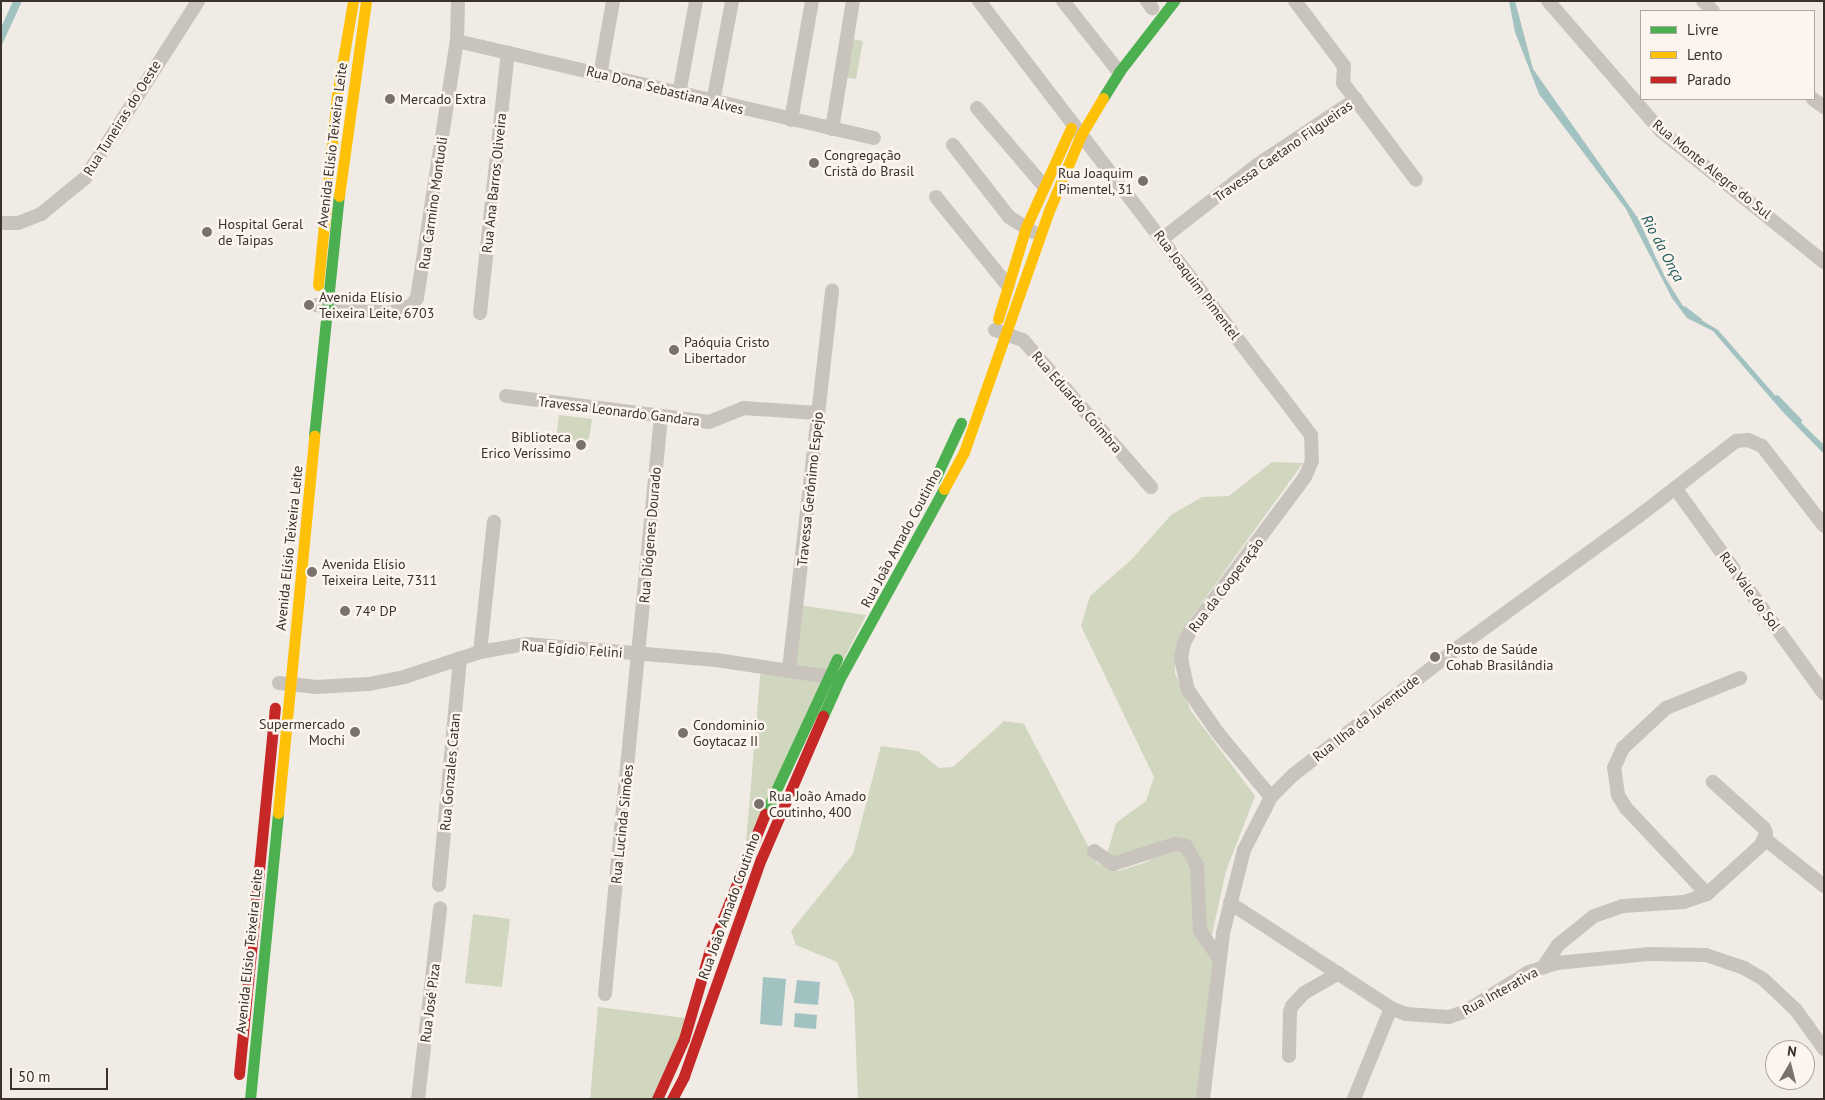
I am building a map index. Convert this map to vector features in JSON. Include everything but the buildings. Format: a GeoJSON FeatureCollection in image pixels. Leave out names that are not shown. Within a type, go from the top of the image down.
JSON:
{"type":"FeatureCollection","features":[{"type":"Feature","properties":{"kind":"street","name":"Rua Tuneiras do Oeste"},"geometry":{"type":"LineString","coordinates":[[1,223],[18,223],[41,214],[85,178],[198,1]]}},
{"type":"Feature","properties":{"kind":"street","name":"Avenida Elísio Teixeira Leite"},"geometry":{"type":"LineString","coordinates":[[250,1099],[285,684],[322,305],[337,95],[353,1]]}},
{"type":"Feature","properties":{"kind":"street","name":"Avenida Elísio Teixeira Leite"},"geometry":{"type":"LineString","coordinates":[[322,305],[366,1]]}},
{"type":"Feature","properties":{"kind":"street","name":"Rua Carmino Montuoli"},"geometry":{"type":"LineString","coordinates":[[322,305],[397,312],[411,306],[417,298],[457,42],[458,1]]}},
{"type":"Feature","properties":{"kind":"street"},"geometry":{"type":"LineString","coordinates":[[600,75],[613,1]]}},
{"type":"Feature","properties":{"kind":"street"},"geometry":{"type":"LineString","coordinates":[[679,94],[696,1]]}},
{"type":"Feature","properties":{"kind":"street"},"geometry":{"type":"LineString","coordinates":[[713,102],[732,1]]}},
{"type":"Feature","properties":{"kind":"street"},"geometry":{"type":"LineString","coordinates":[[791,120],[812,1]]}},
{"type":"Feature","properties":{"kind":"street"},"geometry":{"type":"LineString","coordinates":[[832,129],[853,1]]}},
{"type":"Feature","properties":{"kind":"street","name":"Rua Joaquim Pimentel"},"geometry":{"type":"LineString","coordinates":[[979,1],[1306,426],[1313,448]]}},
{"type":"Feature","properties":{"kind":"street"},"geometry":{"type":"LineString","coordinates":[[1063,1],[1115,67]]}},
{"type":"Feature","properties":{"kind":"street","name":"Rua João Amado Coutinho"},"geometry":{"type":"LineString","coordinates":[[1001,332],[1008,286],[1026,227],[1043,185],[1115,67],[1174,1]]}},
{"type":"Feature","properties":{"kind":"street"},"geometry":{"type":"LineString","coordinates":[[1295,1],[1344,66],[1343,83],[1416,180]]}},
{"type":"Feature","properties":{"kind":"street","name":"Rua Monte Alegre do Sul"},"geometry":{"type":"LineString","coordinates":[[1548,1],[1661,131],[1824,262]]}},
{"type":"Feature","properties":{"kind":"street"},"geometry":{"type":"LineString","coordinates":[[1142,21],[1152,4]]}},
{"type":"Feature","properties":{"kind":"street","name":"Rua Dona Sebastiana Alves"},"geometry":{"type":"LineString","coordinates":[[457,42],[874,138]]}},
{"type":"Feature","properties":{"kind":"street","name":"Rua João Amado Coutinho"},"geometry":{"type":"LineString","coordinates":[[1115,67],[1122,48]]}},
{"type":"Feature","properties":{"kind":"street","name":"Rua Ana Barros Oliveira"},"geometry":{"type":"LineString","coordinates":[[480,314],[508,53]]}},
{"type":"Feature","properties":{"kind":"street","name":"Travessa Caetano Filgueiras"},"geometry":{"type":"LineString","coordinates":[[1162,239],[1257,166],[1356,99]]}},
{"type":"Feature","properties":{"kind":"street"},"geometry":{"type":"LineString","coordinates":[[977,108],[1043,185]]}},
{"type":"Feature","properties":{"kind":"street","name":"Rua João Amado Coutinho"},"geometry":{"type":"LineString","coordinates":[[657,1099],[684,1039],[709,953],[727,905],[834,677],[954,441],[1040,236],[1077,130]]}},
{"type":"Feature","properties":{"kind":"street"},"geometry":{"type":"LineString","coordinates":[[953,145],[1009,217],[1040,236]]}},
{"type":"Feature","properties":{"kind":"street"},"geometry":{"type":"LineString","coordinates":[[936,197],[1008,286]]}},
{"type":"Feature","properties":{"kind":"street","name":"Travessa Gerônimo Espejo"},"geometry":{"type":"LineString","coordinates":[[790,669],[832,290]]}},
{"type":"Feature","properties":{"kind":"street","name":"Rua Eduardo Coimbra"},"geometry":{"type":"LineString","coordinates":[[1001,332],[1023,340],[1151,487]]}},
{"type":"Feature","properties":{"kind":"street","name":"Travessa Leonardo Gandara"},"geometry":{"type":"LineString","coordinates":[[506,396],[661,417],[714,422],[737,410],[751,408],[818,414]]}},
{"type":"Feature","properties":{"kind":"street","name":"Rua Diógenes Dourado"},"geometry":{"type":"LineString","coordinates":[[638,653],[661,417]]}},
{"type":"Feature","properties":{"kind":"street","name":"Rua Ilha da Juventude"},"geometry":{"type":"LineString","coordinates":[[1203,1099],[1219,958],[1230,903],[1244,850],[1271,797],[1308,763],[1456,648],[1675,488],[1730,444],[1741,440],[1756,442],[1762,446],[1824,526]]}},
{"type":"Feature","properties":{"kind":"street","name":"Rua da Cooperação"},"geometry":{"type":"LineString","coordinates":[[1271,797],[1218,733],[1188,690],[1181,658],[1184,643],[1192,630],[1305,478],[1312,462],[1313,448]]}},
{"type":"Feature","properties":{"kind":"street","name":"Rua Vale do Sol"},"geometry":{"type":"LineString","coordinates":[[1675,488],[1824,694]]}},
{"type":"Feature","properties":{"kind":"street"},"geometry":{"type":"LineString","coordinates":[[480,652],[494,522]]}},
{"type":"Feature","properties":{"kind":"street","name":"Rua Egídio Felini"},"geometry":{"type":"LineString","coordinates":[[285,684],[370,684],[404,677],[480,652],[526,644],[638,653],[790,669],[834,677]]}},
{"type":"Feature","properties":{"kind":"street","name":"Rua Lucinda Simões"},"geometry":{"type":"LineString","coordinates":[[605,994],[638,653]]}},
{"type":"Feature","properties":{"kind":"street","name":"Rua Gonzales Catan"},"geometry":{"type":"LineString","coordinates":[[439,885],[460,658]]}},
{"type":"Feature","properties":{"kind":"street","name":"Rua João Amado Coutinho"},"geometry":{"type":"LineString","coordinates":[[672,1099],[684,1076],[761,858],[834,677]]}},
{"type":"Feature","properties":{"kind":"street"},"geometry":{"type":"LineString","coordinates":[[1707,894],[1626,808],[1616,787],[1614,768],[1623,748],[1666,708],[1740,678]]}},
{"type":"Feature","properties":{"kind":"street","name":"Avenida Elísio Teixeira Leite"},"geometry":{"type":"LineString","coordinates":[[238,1089],[285,684]]}},
{"type":"Feature","properties":{"kind":"street"},"geometry":{"type":"LineString","coordinates":[[1544,966],[1566,937],[1608,910],[1640,904],[1684,902],[1707,894],[1719,886],[1765,839],[1766,834],[1760,823],[1713,782]]}},
{"type":"Feature","properties":{"kind":"street"},"geometry":{"type":"LineString","coordinates":[[1765,839],[1824,886]]}},
{"type":"Feature","properties":{"kind":"street"},"geometry":{"type":"LineString","coordinates":[[1094,851],[1113,864],[1175,844],[1186,846],[1197,866],[1197,923],[1204,938],[1219,958]]}},
{"type":"Feature","properties":{"kind":"street","name":"Rua Interativa"},"geometry":{"type":"LineString","coordinates":[[1230,903],[1391,1008],[1421,1017],[1449,1017],[1544,966],[1573,960],[1648,954],[1706,955],[1726,960],[1763,979],[1782,994],[1810,1026],[1824,1050]]}},
{"type":"Feature","properties":{"kind":"street","name":"Rua José Piza"},"geometry":{"type":"LineString","coordinates":[[418,1099],[440,908]]}},
{"type":"Feature","properties":{"kind":"street"},"geometry":{"type":"LineString","coordinates":[[1289,1056],[1290,1012],[1292,1006],[1304,993],[1339,973]]}},
{"type":"Feature","properties":{"kind":"street"},"geometry":{"type":"LineString","coordinates":[[1354,1099],[1391,1008]]}},
{"type":"Feature","properties":{"kind":"green space"},"geometry":{"type":"Polygon","coordinates":[[[848,38],[863,41],[856,79],[842,77],[848,38]]]}},
{"type":"Feature","properties":{"kind":"green space"},"geometry":{"type":"Polygon","coordinates":[[[559,415],[592,419],[589,438],[585,442],[556,438],[559,415]]]}},
{"type":"Feature","properties":{"kind":"green space"},"geometry":{"type":"Polygon","coordinates":[[[1272,462],[1303,463],[1190,619],[1178,640],[1175,657],[1175,673],[1191,711],[1255,796],[1226,871],[1211,939],[1202,919],[1188,840],[1129,857],[1106,858],[1116,823],[1146,801],[1154,777],[1081,626],[1090,596],[1132,559],[1171,515],[1202,497],[1229,496],[1272,462]]]}},
{"type":"Feature","properties":{"kind":"green space"},"geometry":{"type":"Polygon","coordinates":[[[799,605],[866,615],[745,854],[761,667],[789,669],[799,605]]]}},
{"type":"Feature","properties":{"kind":"green space"},"geometry":{"type":"Polygon","coordinates":[[[1004,721],[1024,724],[1097,863],[1118,871],[1147,862],[1168,850],[1181,849],[1193,871],[1193,891],[1216,959],[1198,1099],[858,1099],[854,1000],[837,962],[796,945],[791,931],[853,854],[881,746],[918,751],[939,768],[953,767],[1004,721]]]}},
{"type":"Feature","properties":{"kind":"green space"},"geometry":{"type":"Polygon","coordinates":[[[473,914],[510,919],[502,987],[465,983],[473,914]]]}},
{"type":"Feature","properties":{"kind":"green space"},"geometry":{"type":"Polygon","coordinates":[[[598,1007],[693,1019],[660,1099],[590,1099],[598,1007]]]}},
{"type":"Feature","properties":{"kind":"water"},"geometry":{"type":"Polygon","coordinates":[[[13,1],[22,1],[1,47],[1,28],[13,1]]]}},
{"type":"Feature","properties":{"kind":"water"},"geometry":{"type":"Polygon","coordinates":[[[1509,1],[1515,1],[1533,69],[1635,214],[1666,279],[1683,306],[1691,314],[1718,330],[1786,408],[1824,445],[1824,454],[1782,411],[1713,331],[1687,318],[1672,298],[1626,209],[1539,94],[1515,32],[1509,1]]]}},
{"type":"Feature","properties":{"kind":"water"},"geometry":{"type":"Polygon","coordinates":[[[763,977],[786,979],[782,1026],[760,1024],[763,977]]]}},
{"type":"Feature","properties":{"kind":"water"},"geometry":{"type":"Polygon","coordinates":[[[797,980],[820,982],[818,1005],[794,1003],[797,980]]]}},
{"type":"Feature","properties":{"kind":"water"},"geometry":{"type":"Polygon","coordinates":[[[795,1013],[817,1015],[816,1029],[794,1027],[795,1013]]]}},
{"type":"Feature","properties":{"kind":"waterway","name":"Rio da Onça"},"geometry":{"type":"LineString","coordinates":[[1636,218],[1651,252]]}},
{"type":"Feature","properties":{"kind":"waterway","name":"Rio da Onça"},"geometry":{"type":"LineString","coordinates":[[1684,308],[1700,320]]}},
{"type":"Feature","properties":{"kind":"waterway","name":"Rio da Onça"},"geometry":{"type":"LineString","coordinates":[[1777,397],[1800,421]]}},
{"type":"Feature","properties":{"kind":"traffic: fast"},"geometry":{"type":"LineString","coordinates":[[1103,98],[1119,72],[1174,1]]}},
{"type":"Feature","properties":{"kind":"traffic: fast"},"geometry":{"type":"LineString","coordinates":[[314,436],[339,196]]}},
{"type":"Feature","properties":{"kind":"traffic: fast"},"geometry":{"type":"LineString","coordinates":[[935,479],[961,423]]}},
{"type":"Feature","properties":{"kind":"traffic: fast"},"geometry":{"type":"LineString","coordinates":[[823,716],[840,678],[944,489]]}},
{"type":"Feature","properties":{"kind":"traffic: fast"},"geometry":{"type":"LineString","coordinates":[[765,814],[837,659]]}},
{"type":"Feature","properties":{"kind":"traffic: fast"},"geometry":{"type":"LineString","coordinates":[[250,1099],[278,813]]}},
{"type":"Feature","properties":{"kind":"traffic: slow"},"geometry":{"type":"LineString","coordinates":[[318,285],[337,95],[353,1]]}},
{"type":"Feature","properties":{"kind":"traffic: slow"},"geometry":{"type":"LineString","coordinates":[[339,196],[366,1]]}},
{"type":"Feature","properties":{"kind":"traffic: slow"},"geometry":{"type":"LineString","coordinates":[[944,489],[964,452],[1048,213],[1081,135],[1103,98]]}},
{"type":"Feature","properties":{"kind":"traffic: slow"},"geometry":{"type":"LineString","coordinates":[[998,319],[1026,227],[1071,128]]}},
{"type":"Feature","properties":{"kind":"traffic: slow"},"geometry":{"type":"LineString","coordinates":[[278,813],[314,436]]}},
{"type":"Feature","properties":{"kind":"traffic: jam"},"geometry":{"type":"LineString","coordinates":[[239,1074],[275,708]]}},
{"type":"Feature","properties":{"kind":"traffic: jam"},"geometry":{"type":"LineString","coordinates":[[672,1099],[684,1076],[761,859],[823,716]]}},
{"type":"Feature","properties":{"kind":"traffic: jam"},"geometry":{"type":"LineString","coordinates":[[657,1099],[684,1039],[709,953],[765,814]]}},
{"type":"Feature","properties":{"kind":"place","name":"Mercado Extra"},"geometry":{"type":"Point","coordinates":[390,99]}},
{"type":"Feature","properties":{"kind":"place","name":"Congregação Cristã do Brasil"},"geometry":{"type":"Point","coordinates":[814,163]}},
{"type":"Feature","properties":{"kind":"place","name":"Rua Joaquim Pimentel, 31"},"geometry":{"type":"Point","coordinates":[1143,181]}},
{"type":"Feature","properties":{"kind":"place","name":"Hospital Geral de Taipas"},"geometry":{"type":"Point","coordinates":[207,232]}},
{"type":"Feature","properties":{"kind":"place","name":"Avenida Elísio Teixeira Leite, 6703"},"geometry":{"type":"Point","coordinates":[309,305]}},
{"type":"Feature","properties":{"kind":"place","name":"Paóquia Cristo Libertador"},"geometry":{"type":"Point","coordinates":[674,350]}},
{"type":"Feature","properties":{"kind":"place","name":"Biblioteca Erico Veríssimo"},"geometry":{"type":"Point","coordinates":[581,445]}},
{"type":"Feature","properties":{"kind":"place","name":"Avenida Elísio Teixeira Leite, 7311"},"geometry":{"type":"Point","coordinates":[312,572]}},
{"type":"Feature","properties":{"kind":"place","name":"74º DP"},"geometry":{"type":"Point","coordinates":[345,611]}},
{"type":"Feature","properties":{"kind":"place","name":"Posto de Saúde Cohab Brasilândia"},"geometry":{"type":"Point","coordinates":[1435,657]}},
{"type":"Feature","properties":{"kind":"place","name":"Supermercado Mochi"},"geometry":{"type":"Point","coordinates":[355,732]}},
{"type":"Feature","properties":{"kind":"place","name":"Condominio Goytacaz II"},"geometry":{"type":"Point","coordinates":[683,733]}},
{"type":"Feature","properties":{"kind":"place","name":"Rua João Amado Coutinho, 400"},"geometry":{"type":"Point","coordinates":[759,804]}}]}
